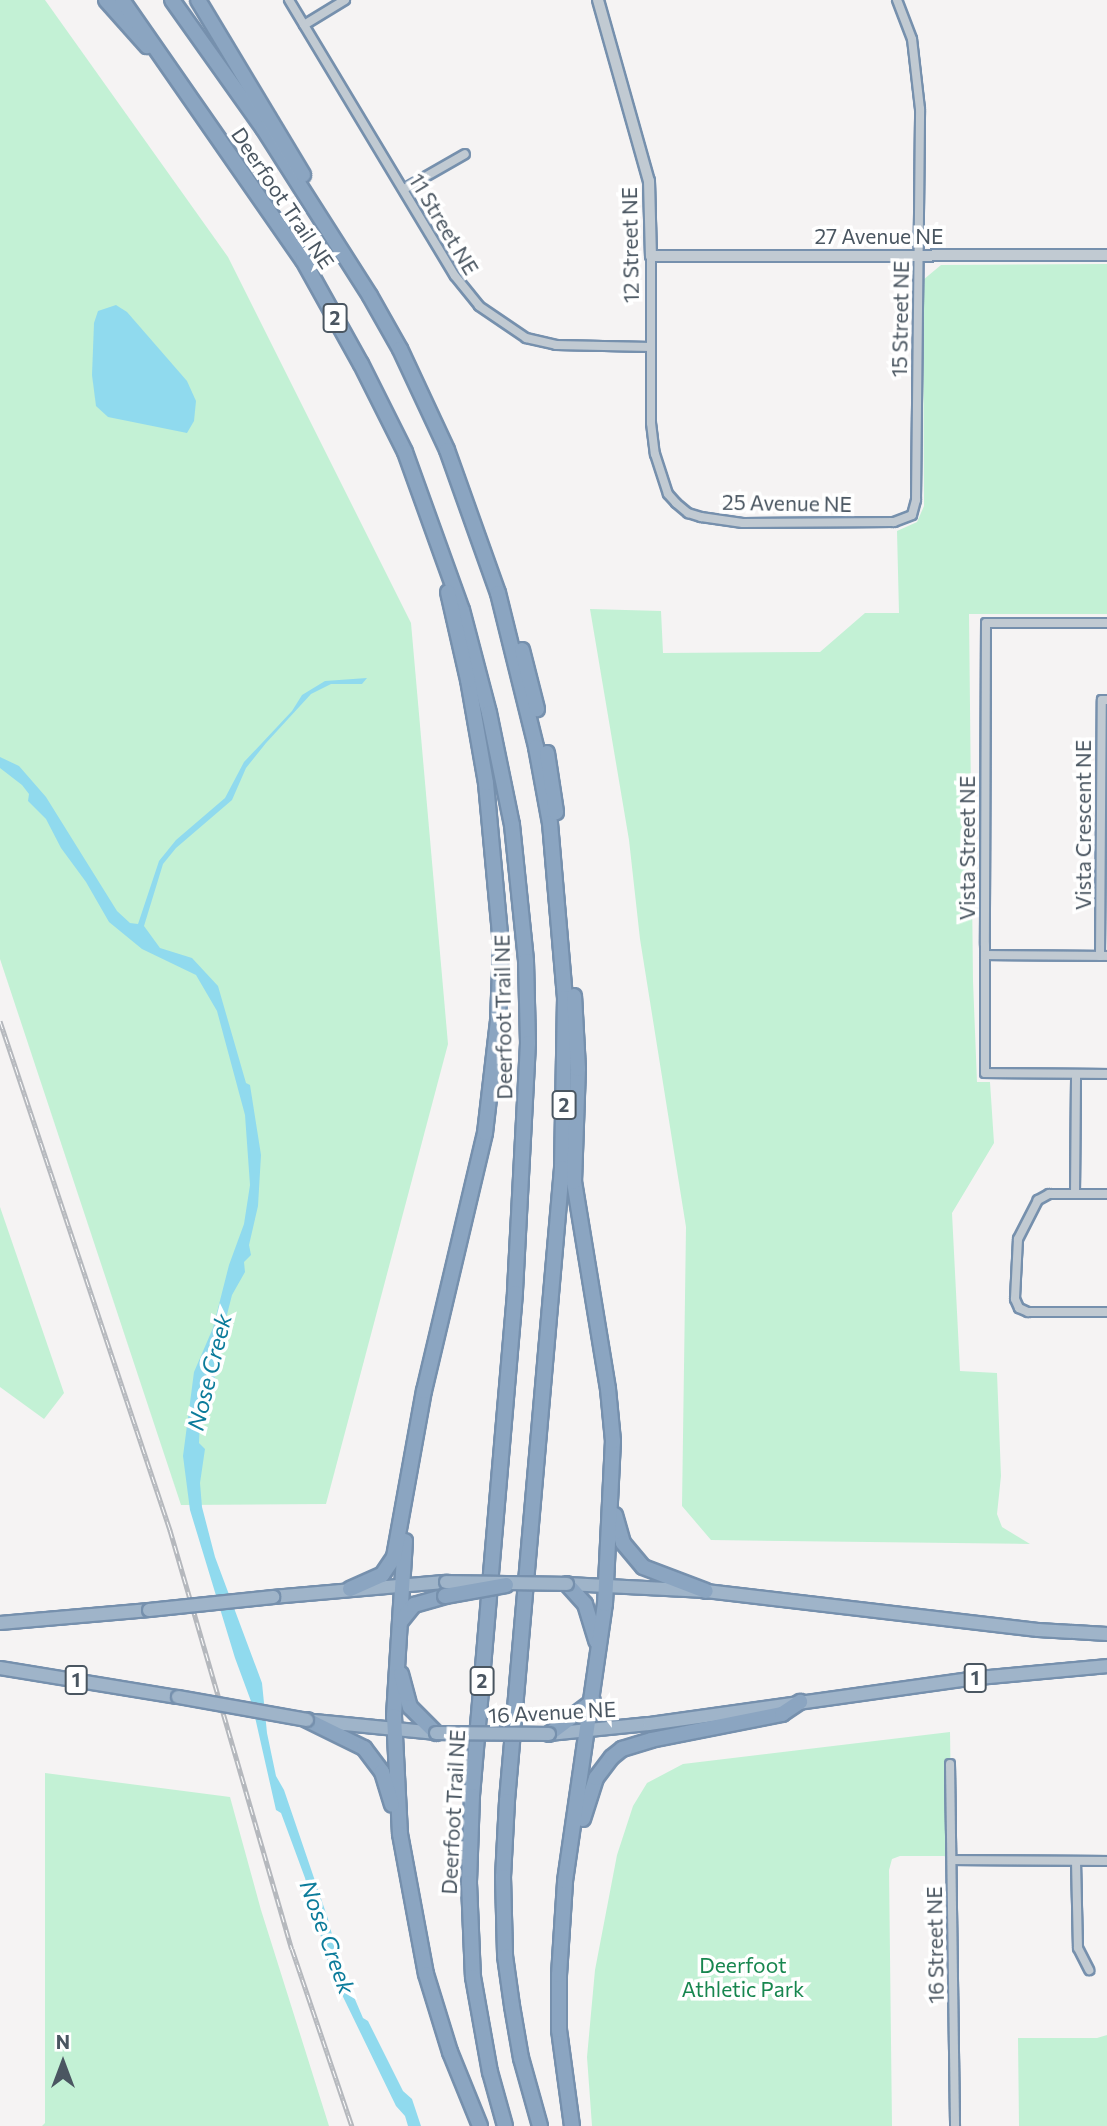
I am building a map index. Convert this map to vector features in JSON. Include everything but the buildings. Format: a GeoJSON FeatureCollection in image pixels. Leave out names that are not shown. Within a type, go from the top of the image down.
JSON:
{"type":"FeatureCollection","features":[{"type":"Feature","properties":{"kind":"highway"},"geometry":{"type":"LineString","coordinates":[[106,0],[138,40],[163,59]]}},
{"type":"Feature","properties":{"kind":"highway","name":"Deerfoot Trail NE"},"geometry":{"type":"LineString","coordinates":[[122,0],[303,260],[361,363],[405,452],[463,610],[489,713],[512,825],[526,961],[528,1043],[525,1133],[508,1388],[473,1784],[469,1883],[472,1977],[487,2061],[505,2126]]}},
{"type":"Feature","properties":{"kind":"highway","name":"Deerfoot Trail NE"},"geometry":{"type":"LineString","coordinates":[[172,0],[263,128],[370,296],[400,349],[447,450],[498,593],[536,747],[550,823],[565,998],[562,1168],[503,1877],[505,1956],[512,2006],[521,2058],[540,2126]]}},
{"type":"Feature","properties":{"kind":"highway"},"geometry":{"type":"LineString","coordinates":[[198,0],[282,136],[370,296]]}},
{"type":"Feature","properties":{"kind":"highway"},"geometry":{"type":"LineString","coordinates":[[351,1589],[377,1579],[391,1564],[424,1391],[485,1133],[498,1020],[501,945],[486,783],[468,680],[434,534]]}},
{"type":"Feature","properties":{"kind":"highway"},"geometry":{"type":"LineString","coordinates":[[482,546],[503,583],[530,676],[554,784],[579,1069],[574,1182],[608,1389],[613,1441],[612,1502],[605,1586],[589,1732],[565,1881],[561,1945],[559,2030],[572,2126]]}},
{"type":"Feature","properties":{"kind":"highway"},"geometry":{"type":"LineString","coordinates":[[400,1834],[394,1730],[413,1449]]}},
{"type":"Feature","properties":{"kind":"highway"},"geometry":{"type":"LineString","coordinates":[[612,1502],[623,1543],[643,1567],[706,1591]]}},
{"type":"Feature","properties":{"kind":"highway"},"geometry":{"type":"LineString","coordinates":[[0,1623],[403,1585],[446,1589],[567,1584],[706,1591],[1038,1630],[1107,1634]]}},
{"type":"Feature","properties":{"kind":"highway"},"geometry":{"type":"LineString","coordinates":[[567,1584],[585,1604],[598,1649]]}},
{"type":"Feature","properties":{"kind":"highway"},"geometry":{"type":"LineString","coordinates":[[400,1622],[414,1605],[446,1589]]}},
{"type":"Feature","properties":{"kind":"highway"},"geometry":{"type":"LineString","coordinates":[[398,1663],[410,1707],[436,1733]]}},
{"type":"Feature","properties":{"kind":"highway","name":"16 Avenue NE"},"geometry":{"type":"LineString","coordinates":[[0,1668],[307,1720],[436,1733],[549,1734],[589,1732],[968,1679],[1107,1666]]}},
{"type":"Feature","properties":{"kind":"highway"},"geometry":{"type":"LineString","coordinates":[[549,1734],[593,1701]]}},
{"type":"Feature","properties":{"kind":"highway"},"geometry":{"type":"LineString","coordinates":[[561,1945],[588,1800],[596,1778],[612,1757],[635,1744],[782,1714],[800,1702]]}},
{"type":"Feature","properties":{"kind":"highway"},"geometry":{"type":"LineString","coordinates":[[307,1720],[352,1740],[373,1758],[388,1787],[400,1834],[426,1974],[450,2052],[480,2126]]}},
{"type":"Feature","properties":{"kind":"street","name":"11 Street NE"},"geometry":{"type":"LineString","coordinates":[[289,0],[466,293],[505,326],[526,338],[556,345],[651,347]]}},
{"type":"Feature","properties":{"kind":"street"},"geometry":{"type":"LineString","coordinates":[[304,25],[345,0]]}},
{"type":"Feature","properties":{"kind":"street","name":"12 Street NE"},"geometry":{"type":"LineString","coordinates":[[598,0],[649,181],[651,423],[655,454],[668,494]]}},
{"type":"Feature","properties":{"kind":"street","name":"15 Street NE"},"geometry":{"type":"LineString","coordinates":[[897,0],[916,58],[920,109],[916,500],[912,515]]}},
{"type":"Feature","properties":{"kind":"street"},"geometry":{"type":"LineString","coordinates":[[404,189],[465,153]]}},
{"type":"Feature","properties":{"kind":"street","name":"27 Avenue NE"},"geometry":{"type":"LineString","coordinates":[[651,256],[1107,255]]}},
{"type":"Feature","properties":{"kind":"street","name":"25 Avenue NE"},"geometry":{"type":"LineString","coordinates":[[668,494],[688,513],[743,523],[894,522],[912,515]]}},
{"type":"Feature","properties":{"kind":"street","name":"Vista Street NE"},"geometry":{"type":"LineString","coordinates":[[1076,1074],[985,1073],[986,623],[1107,623]]}},
{"type":"Feature","properties":{"kind":"street","name":"Vista Crescent NE"},"geometry":{"type":"LineString","coordinates":[[1104,956],[1102,700],[1107,700]]}},
{"type":"Feature","properties":{"kind":"street"},"geometry":{"type":"LineString","coordinates":[[985,955],[1104,956]]}},
{"type":"Feature","properties":{"kind":"street"},"geometry":{"type":"LineString","coordinates":[[1075,1194],[1076,1074],[1107,1074]]}},
{"type":"Feature","properties":{"kind":"street"},"geometry":{"type":"LineString","coordinates":[[1107,1194],[1043,1196],[1022,1226],[1016,1252],[1016,1303],[1028,1312],[1107,1312]]}},
{"type":"Feature","properties":{"kind":"street","name":"16 Street NE"},"geometry":{"type":"LineString","coordinates":[[950,1763],[955,2126]]}},
{"type":"Feature","properties":{"kind":"street"},"geometry":{"type":"LineString","coordinates":[[952,1860],[1107,1861]]}},
{"type":"Feature","properties":{"kind":"street"},"geometry":{"type":"LineString","coordinates":[[1076,1861],[1078,1948],[1089,1970]]}},
{"type":"Feature","properties":{"kind":"green space"},"geometry":{"type":"Polygon","coordinates":[[[0,0],[45,0],[228,257],[411,623],[448,1044],[326,1504],[181,1505],[0,959],[0,0]]]}},
{"type":"Feature","properties":{"kind":"green space"},"geometry":{"type":"Polygon","coordinates":[[[1107,264],[1107,614],[969,614],[973,981],[977,1082],[990,1082],[994,1143],[952,1213],[960,1371],[997,1373],[1001,1476],[997,1514],[1002,1527],[1030,1544],[711,1540],[682,1506],[686,1227],[640,939],[629,840],[590,609],[661,611],[663,653],[820,652],[865,613],[899,613],[897,531],[917,522],[924,506],[923,280],[941,265],[1107,264]]]}},
{"type":"Feature","properties":{"kind":"green space"},"geometry":{"type":"Polygon","coordinates":[[[0,1207],[64,1393],[44,1419],[0,1387],[0,1207]]]}},
{"type":"Feature","properties":{"kind":"green space","name":"Deerfoot Athletic Park"},"geometry":{"type":"Polygon","coordinates":[[[950,1732],[952,1860],[944,1856],[900,1856],[892,1859],[889,1870],[892,2126],[592,2126],[587,2057],[595,1970],[617,1855],[633,1806],[647,1783],[683,1764],[950,1732]]]}},
{"type":"Feature","properties":{"kind":"green space"},"geometry":{"type":"Polygon","coordinates":[[[45,1773],[230,1797],[261,1910],[329,2126],[42,2126],[45,2123],[45,1773]]]}},
{"type":"Feature","properties":{"kind":"green space"},"geometry":{"type":"Polygon","coordinates":[[[1107,2035],[1107,2126],[1019,2126],[1018,2038],[1097,2038],[1107,2035]]]}},
{"type":"Feature","properties":{"kind":"water"},"geometry":{"type":"Polygon","coordinates":[[[116,305],[127,312],[187,381],[196,401],[194,421],[187,433],[108,417],[96,406],[92,375],[94,323],[98,311],[116,305]]]}},
{"type":"Feature","properties":{"kind":"water","name":"Nose Creek"},"geometry":{"type":"Polygon","coordinates":[[[367,678],[362,684],[331,684],[311,694],[266,743],[246,768],[232,800],[176,848],[163,864],[144,926],[160,948],[192,958],[218,986],[246,1083],[250,1085],[261,1155],[258,1206],[249,1245],[251,1255],[244,1262],[245,1272],[232,1295],[213,1370],[215,1379],[208,1389],[200,1421],[199,1443],[205,1449],[200,1483],[202,1507],[215,1557],[262,1683],[267,1733],[276,1776],[284,1790],[328,1919],[339,1962],[363,2018],[368,2021],[403,2091],[412,2099],[421,2126],[408,2126],[405,2116],[396,2106],[330,1970],[305,1878],[281,1813],[276,1810],[252,1704],[235,1658],[190,1510],[183,1456],[194,1372],[213,1328],[229,1265],[244,1224],[250,1185],[245,1115],[217,1011],[196,975],[142,949],[109,922],[86,882],[61,848],[46,819],[28,801],[29,794],[0,768],[0,757],[19,766],[46,797],[117,911],[130,923],[138,924],[159,861],[176,840],[225,798],[244,762],[292,711],[302,695],[325,681],[367,678]]]}},
{"type":"Feature","properties":{"kind":"railway"},"geometry":{"type":"LineString","coordinates":[[0,1021],[170,1530],[292,1949],[352,2126]]}}]}
